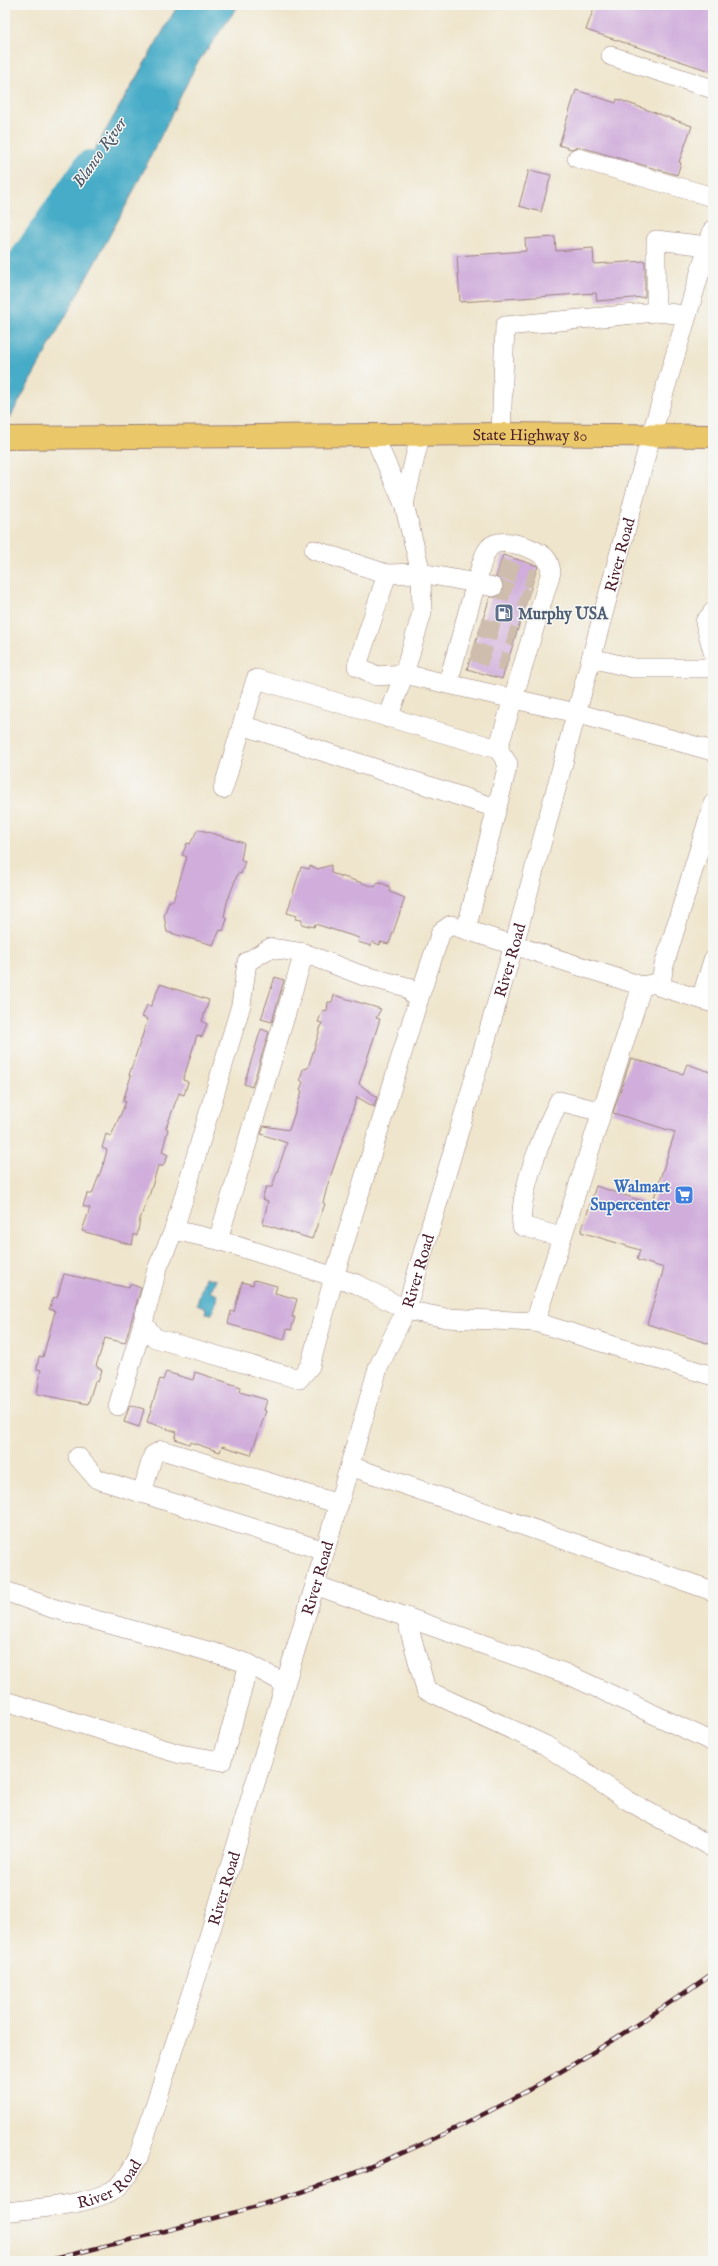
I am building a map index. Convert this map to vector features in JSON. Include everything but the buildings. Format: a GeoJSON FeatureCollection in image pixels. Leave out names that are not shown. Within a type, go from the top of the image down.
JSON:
{"type":"FeatureCollection","features":[{"type":"Feature","properties":{"kind":"main road","name":"State Highway 80"},"geometry":{"type":"LineString","coordinates":[[5,438],[420,436],[501,434],[713,436]]}},
{"type":"Feature","properties":{"kind":"street"},"geometry":{"type":"LineString","coordinates":[[611,56],[713,89]]}},
{"type":"Feature","properties":{"kind":"street"},"geometry":{"type":"LineString","coordinates":[[577,158],[713,197]]}},
{"type":"Feature","properties":{"kind":"street"},"geometry":{"type":"LineString","coordinates":[[656,312],[656,240],[710,238]]}},
{"type":"Feature","properties":{"kind":"street","name":"River Road"},"geometry":{"type":"LineString","coordinates":[[5,2212],[86,2200],[106,2194],[120,2185],[138,2158],[200,1966],[284,1683],[315,1585],[378,1368],[406,1310],[514,944],[651,436],[710,238]]}},
{"type":"Feature","properties":{"kind":"street"},"geometry":{"type":"LineString","coordinates":[[501,434],[505,326],[656,312],[687,315]]}},
{"type":"Feature","properties":{"kind":"street"},"geometry":{"type":"LineString","coordinates":[[374,436],[404,504],[421,574],[422,613],[404,674],[388,718]]}},
{"type":"Feature","properties":{"kind":"street"},"geometry":{"type":"LineString","coordinates":[[404,504],[420,436]]}},
{"type":"Feature","properties":{"kind":"street"},"geometry":{"type":"LineString","coordinates":[[448,683],[465,649],[485,585],[491,565],[489,548],[497,541],[505,541],[542,554],[549,562],[551,572],[541,581],[514,665],[512,699],[498,749]]}},
{"type":"Feature","properties":{"kind":"street"},"geometry":{"type":"LineString","coordinates":[[314,550],[387,574],[421,574],[485,585]]}},
{"type":"Feature","properties":{"kind":"street"},"geometry":{"type":"LineString","coordinates":[[387,574],[357,666],[377,676],[404,674],[576,713],[713,751]]}},
{"type":"Feature","properties":{"kind":"street"},"geometry":{"type":"LineString","coordinates":[[713,612],[706,622],[713,652]]}},
{"type":"Feature","properties":{"kind":"street"},"geometry":{"type":"LineString","coordinates":[[591,658],[633,668],[713,668]]}},
{"type":"Feature","properties":{"kind":"street"},"geometry":{"type":"LineString","coordinates":[[224,789],[256,679],[498,749],[508,764],[466,930]]}},
{"type":"Feature","properties":{"kind":"street"},"geometry":{"type":"LineString","coordinates":[[242,725],[496,808]]}},
{"type":"Feature","properties":{"kind":"street"},"geometry":{"type":"LineString","coordinates":[[713,804],[663,969],[661,987],[707,1001],[713,960]]}},
{"type":"Feature","properties":{"kind":"street"},"geometry":{"type":"LineString","coordinates":[[143,1323],[155,1338],[227,1357],[278,1374],[299,1378],[309,1365],[334,1277],[418,1001],[441,932],[451,925],[642,986],[661,982]]}},
{"type":"Feature","properties":{"kind":"street"},"geometry":{"type":"LineString","coordinates":[[118,1406],[143,1323],[157,1268],[174,1230],[241,1005],[247,962],[270,948],[304,953],[361,975],[407,987],[418,1001]]}},
{"type":"Feature","properties":{"kind":"street"},"geometry":{"type":"LineString","coordinates":[[218,1240],[304,953]]}},
{"type":"Feature","properties":{"kind":"street"},"geometry":{"type":"LineString","coordinates":[[535,1322],[642,986]]}},
{"type":"Feature","properties":{"kind":"street"},"geometry":{"type":"LineString","coordinates":[[561,1237],[522,1226],[520,1211],[544,1132],[559,1101],[602,1112]]}},
{"type":"Feature","properties":{"kind":"street"},"geometry":{"type":"LineString","coordinates":[[174,1230],[218,1240],[357,1284],[406,1310],[446,1318],[535,1322],[713,1376]]}},
{"type":"Feature","properties":{"kind":"street"},"geometry":{"type":"LineString","coordinates":[[142,1493],[153,1455],[162,1450],[338,1504]]}},
{"type":"Feature","properties":{"kind":"street"},"geometry":{"type":"LineString","coordinates":[[78,1457],[97,1480],[325,1551]]}},
{"type":"Feature","properties":{"kind":"street"},"geometry":{"type":"LineString","coordinates":[[350,1466],[713,1591]]}},
{"type":"Feature","properties":{"kind":"street"},"geometry":{"type":"LineString","coordinates":[[315,1585],[567,1674],[713,1742]]}},
{"type":"Feature","properties":{"kind":"street"},"geometry":{"type":"LineString","coordinates":[[5,1591],[52,1608],[249,1664],[284,1683]]}},
{"type":"Feature","properties":{"kind":"street"},"geometry":{"type":"LineString","coordinates":[[406,1617],[426,1690],[545,1745],[627,1800],[713,1848]]}},
{"type":"Feature","properties":{"kind":"street"},"geometry":{"type":"LineString","coordinates":[[5,1701],[180,1754],[222,1761],[249,1664]]}},
{"type":"Feature","properties":{"kind":"water"},"geometry":{"type":"Polygon","coordinates":[[[178,5],[239,5],[196,65],[129,200],[5,427],[5,318],[27,267],[178,5]]]}},
{"type":"Feature","properties":{"kind":"water"},"geometry":{"type":"Polygon","coordinates":[[[205,1277],[216,1280],[210,1292],[218,1295],[212,1314],[205,1313],[206,1308],[197,1304],[205,1277]]]}},
{"type":"Feature","properties":{"kind":"waterway","name":"Blanco River"},"geometry":{"type":"LineString","coordinates":[[5,299],[15,274],[90,166]]}},
{"type":"Feature","properties":{"kind":"tunnel"},"geometry":{"type":"LineString","coordinates":[[499,568],[534,579]]}},
{"type":"Feature","properties":{"kind":"tunnel"},"geometry":{"type":"LineString","coordinates":[[493,587],[528,599]]}},
{"type":"Feature","properties":{"kind":"tunnel"},"geometry":{"type":"LineString","coordinates":[[480,627],[515,637]]}},
{"type":"Feature","properties":{"kind":"tunnel"},"geometry":{"type":"LineString","coordinates":[[472,651],[507,663]]}},
{"type":"Feature","properties":{"kind":"railway"},"geometry":{"type":"LineString","coordinates":[[46,2261],[227,2215],[333,2181],[384,2161],[482,2115],[530,2089],[623,2033],[713,1973]]}},
{"type":"Feature","properties":{"kind":"place","name":"Murphy USA"},"geometry":{"type":"Point","coordinates":[504,613]}},
{"type":"Feature","properties":{"kind":"place","name":"Walmart Supercenter"},"geometry":{"type":"Point","coordinates":[684,1195]}}]}
